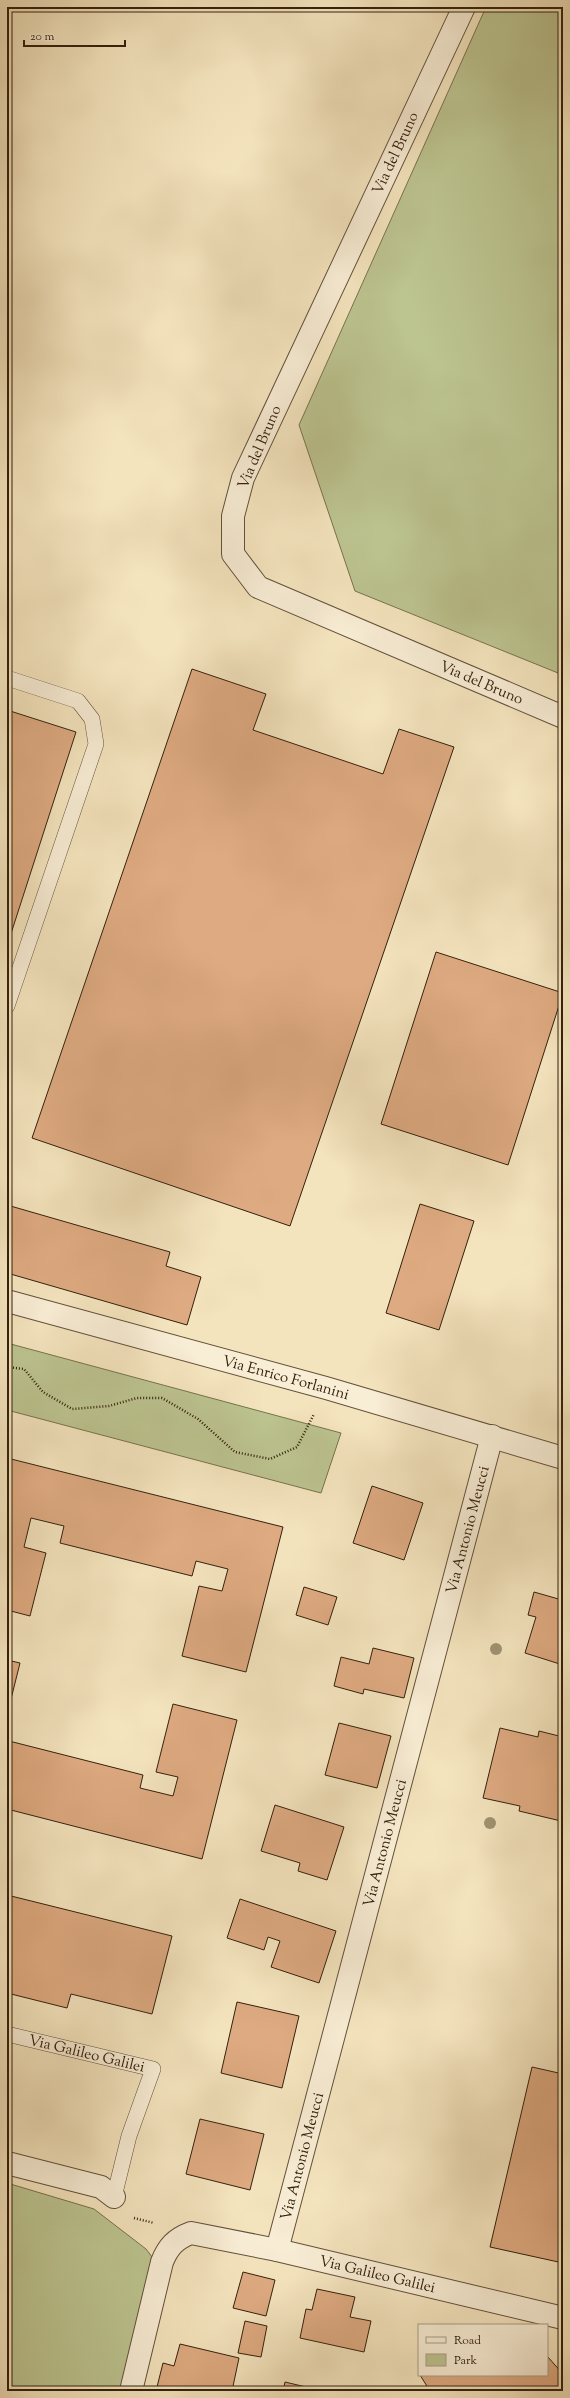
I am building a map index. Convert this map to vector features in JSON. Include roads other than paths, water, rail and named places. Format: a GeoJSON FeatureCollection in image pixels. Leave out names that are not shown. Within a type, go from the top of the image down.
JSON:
{"type":"FeatureCollection","features":[{"type":"Feature","properties":{"kind":"street","name":"Via del Bruno"},"geometry":{"type":"LineString","coordinates":[[464,7],[243,478],[233,516],[234,554],[258,587],[563,717]]}},
{"type":"Feature","properties":{"kind":"street","name":"Via Enrico Forlanini"},"geometry":{"type":"LineString","coordinates":[[7,1302],[326,1388],[563,1458]]}},
{"type":"Feature","properties":{"kind":"street","name":"Via Antonio Meucci"},"geometry":{"type":"LineString","coordinates":[[277,2250],[492,1436]]}},
{"type":"Feature","properties":{"kind":"street"},"geometry":{"type":"LineString","coordinates":[[7,2163],[101,2187],[114,2197]]}},
{"type":"Feature","properties":{"kind":"street","name":"Via Galileo Galilei"},"geometry":{"type":"LineString","coordinates":[[131,2391],[162,2262],[166,2251],[178,2238],[191,2233],[277,2250],[563,2318]]}},
{"type":"Feature","properties":{"kind":"lane"},"geometry":{"type":"LineString","coordinates":[[7,678],[78,701],[92,719],[96,744],[7,1006]]}},
{"type":"Feature","properties":{"kind":"lane","name":"Via Galileo Galilei"},"geometry":{"type":"LineString","coordinates":[[7,2034],[153,2069],[129,2136],[114,2197]]}}]}
